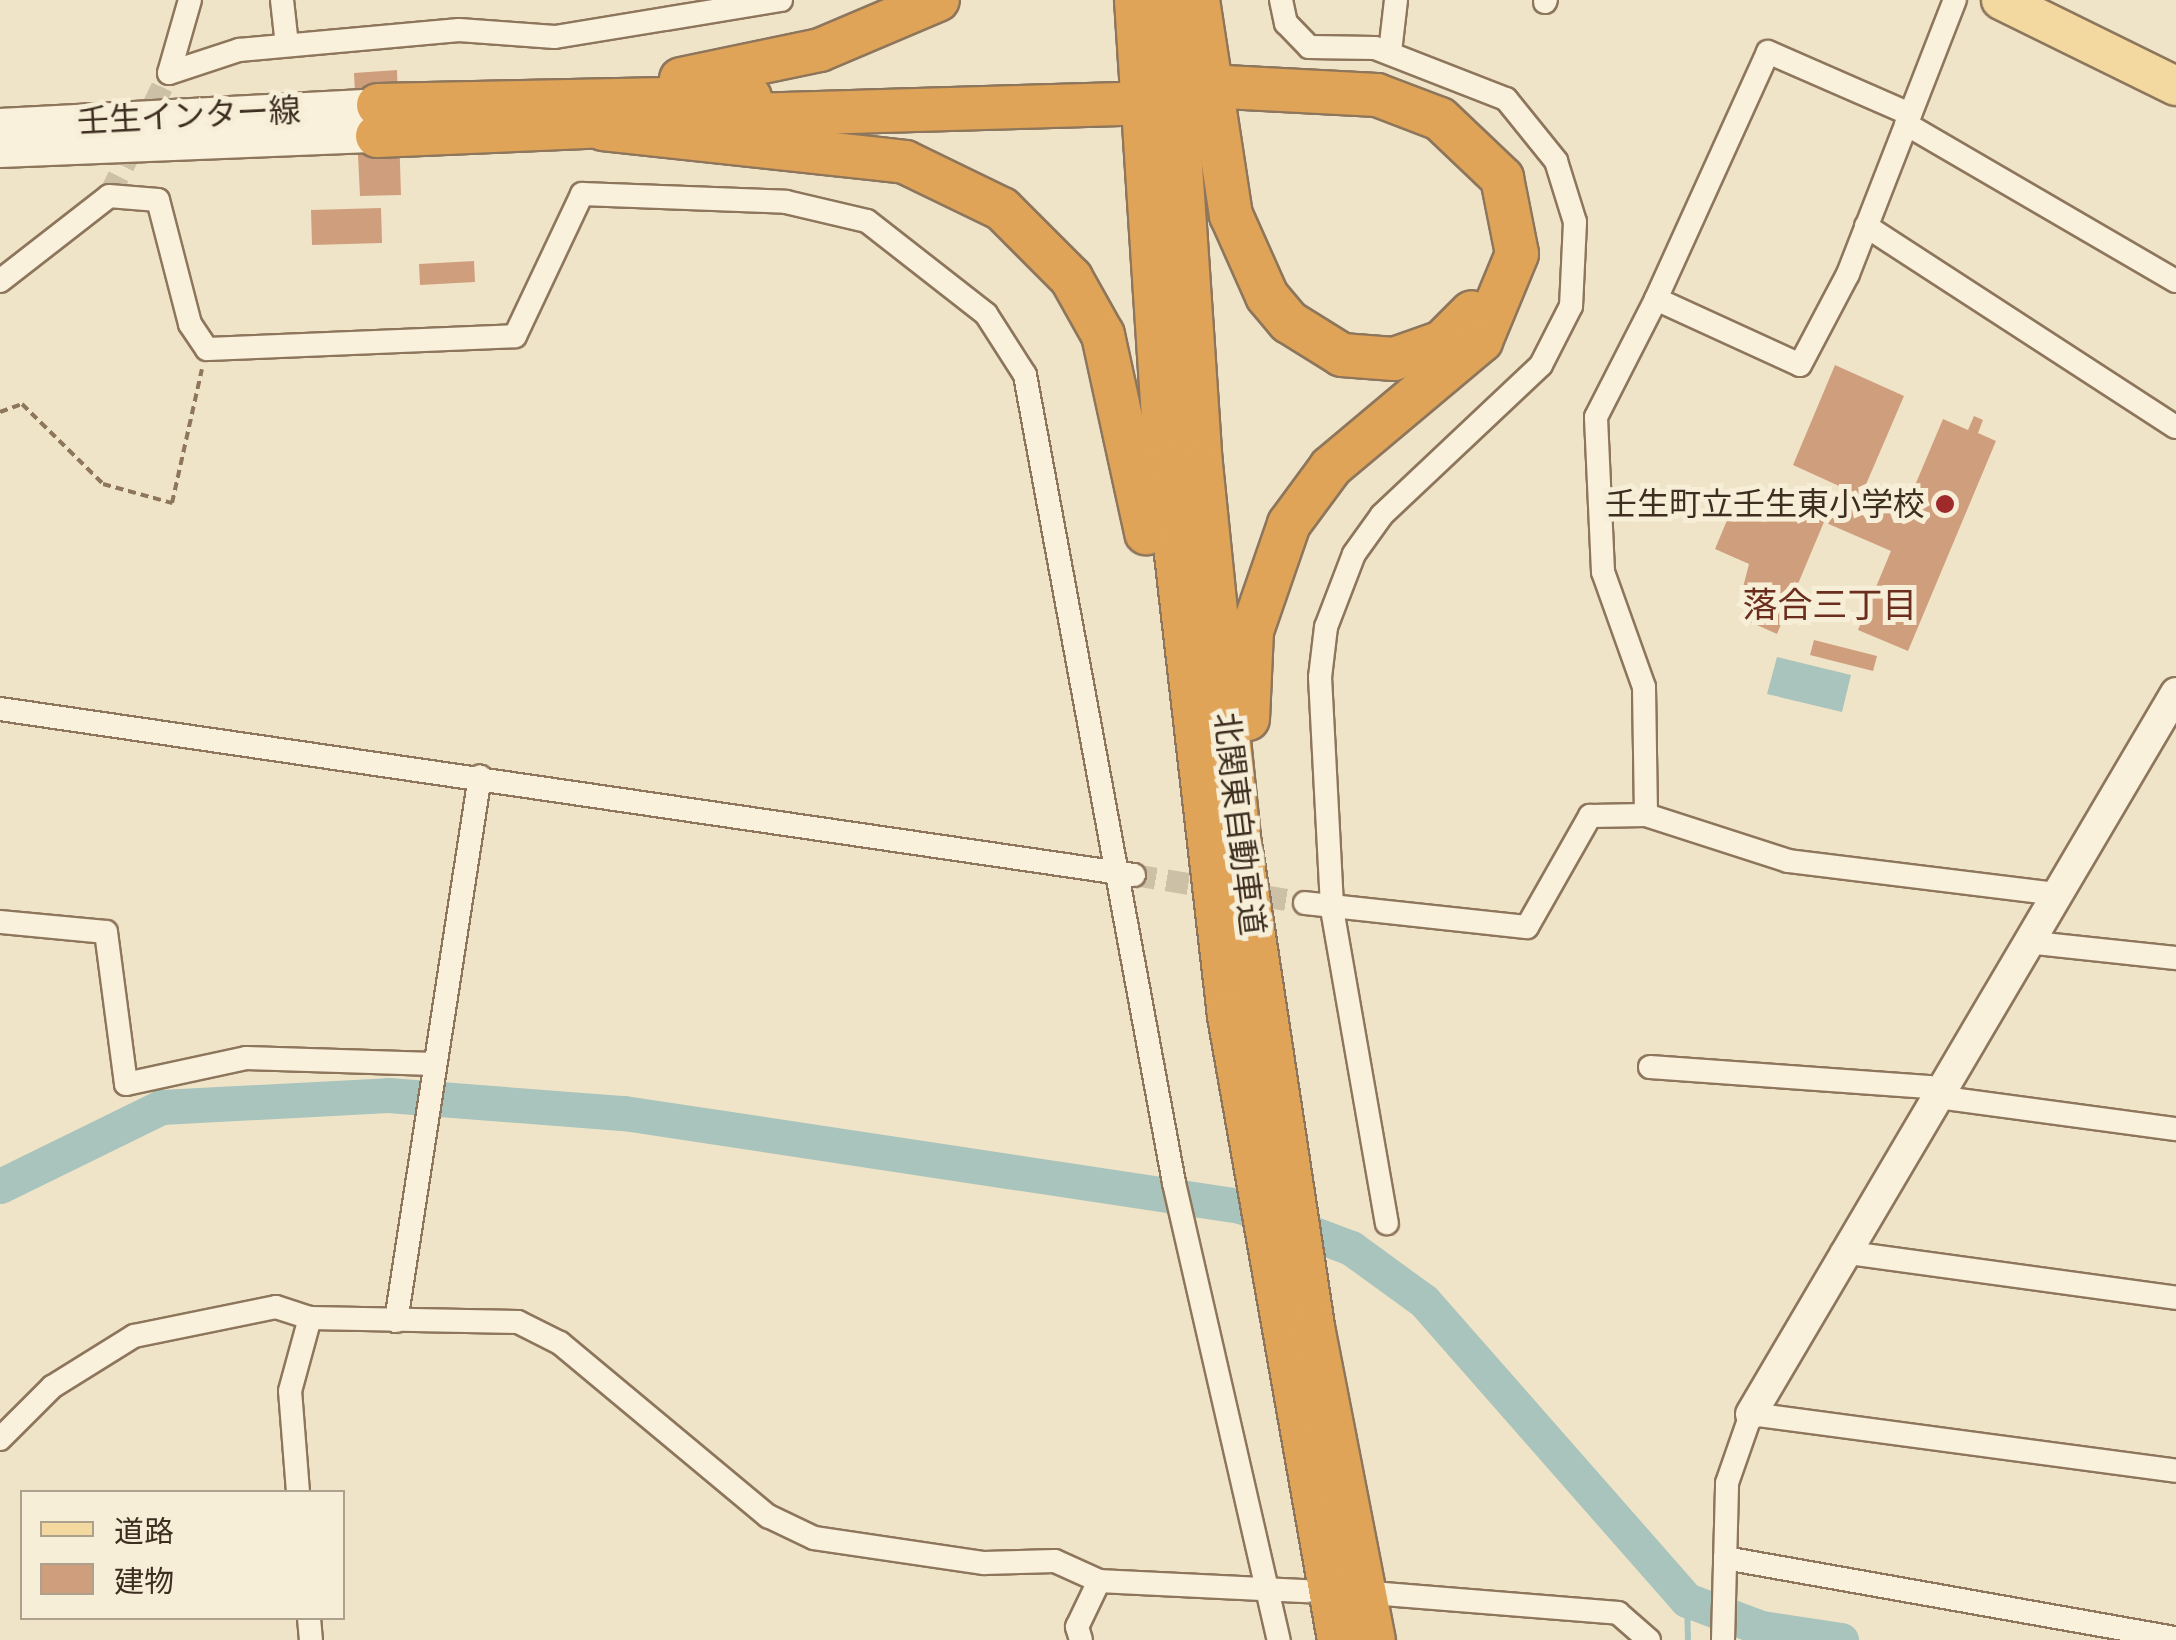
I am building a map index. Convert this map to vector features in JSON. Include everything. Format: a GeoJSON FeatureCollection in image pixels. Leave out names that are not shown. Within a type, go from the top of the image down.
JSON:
{"type":"FeatureCollection","features":[{"type":"Feature","properties":{"kind":"highway"},"geometry":{"type":"LineString","coordinates":[[598,111],[820,50],[938,0]]}},
{"type":"Feature","properties":{"kind":"highway","name":"北関東自動車道"},"geometry":{"type":"LineString","coordinates":[[1136,0],[1166,467],[1230,1016],[1270,1166]]}},
{"type":"Feature","properties":{"kind":"highway","name":"北関東自動車道"},"geometry":{"type":"LineString","coordinates":[[1170,0],[1220,668],[1270,1166],[1339,1640]]}},
{"type":"Feature","properties":{"kind":"highway"},"geometry":{"type":"LineString","coordinates":[[1198,0],[1231,214],[1267,296],[1314,341],[1365,359],[1417,354],[1464,322],[1494,268],[1496,221],[1457,154],[1380,114],[1226,95],[1342,89],[1412,106],[1486,154],[1516,227],[1511,285],[1481,341],[1331,467],[1290,524],[1260,597],[1248,726],[1270,1166]]}},
{"type":"Feature","properties":{"kind":"highway"},"geometry":{"type":"LineString","coordinates":[[377,121],[598,111],[701,117],[1120,95]]}},
{"type":"Feature","properties":{"kind":"highway"},"geometry":{"type":"LineString","coordinates":[[598,111],[905,162],[1002,209],[1071,278],[1102,336],[1128,422],[1192,841],[1230,1016]]}},
{"type":"Feature","properties":{"kind":"highway","name":"北関東自動車道"},"geometry":{"type":"LineString","coordinates":[[1294,1320],[1374,1640]]}},
{"type":"Feature","properties":{"kind":"main road"},"geometry":{"type":"LineString","coordinates":[[2001,0],[2176,86]]}},
{"type":"Feature","properties":{"kind":"main road"},"geometry":{"type":"LineString","coordinates":[[2054,0],[2176,60]]}},
{"type":"Feature","properties":{"kind":"main road","name":"壬生インター線"},"geometry":{"type":"LineString","coordinates":[[0,125],[377,121]]}},
{"type":"Feature","properties":{"kind":"main road","name":"壬生インター線"},"geometry":{"type":"LineString","coordinates":[[0,152],[377,121]]}},
{"type":"Feature","properties":{"kind":"street"},"geometry":{"type":"LineString","coordinates":[[190,0],[169,73],[287,45],[459,30],[555,37],[781,0]]}},
{"type":"Feature","properties":{"kind":"street"},"geometry":{"type":"LineString","coordinates":[[282,0],[287,45]]}},
{"type":"Feature","properties":{"kind":"street"},"geometry":{"type":"LineString","coordinates":[[1281,0],[1286,23],[1309,47],[1390,52],[1466,76],[1532,123],[1575,222],[1574,275],[1556,340],[1522,393],[1382,515],[1340,584],[1320,677],[1332,909],[1387,1223]]}},
{"type":"Feature","properties":{"kind":"street"},"geometry":{"type":"LineString","coordinates":[[1390,52],[1396,0]]}},
{"type":"Feature","properties":{"kind":"street"},"geometry":{"type":"LineString","coordinates":[[1656,299],[1800,365],[1866,226],[1955,0]]}},
{"type":"Feature","properties":{"kind":"street"},"geometry":{"type":"LineString","coordinates":[[1646,815],[1644,687],[1603,572],[1596,417],[1656,299],[1768,52],[1908,119],[2176,280]]}},
{"type":"Feature","properties":{"kind":"street"},"geometry":{"type":"LineString","coordinates":[[0,281],[110,196],[158,200],[190,324],[207,349],[515,336],[582,194],[786,202],[867,221],[986,314],[1025,375],[1123,873],[1190,1264],[1278,1640]]}},
{"type":"Feature","properties":{"kind":"street"},"geometry":{"type":"LineString","coordinates":[[1866,226],[2176,427]]}},
{"type":"Feature","properties":{"kind":"street"},"geometry":{"type":"LineString","coordinates":[[1723,1640],[1727,1483],[1750,1414],[1842,1252],[2176,693]]}},
{"type":"Feature","properties":{"kind":"street"},"geometry":{"type":"LineString","coordinates":[[0,708],[1123,873]]}},
{"type":"Feature","properties":{"kind":"street"},"geometry":{"type":"LineString","coordinates":[[396,1321],[480,776]]}},
{"type":"Feature","properties":{"kind":"street"},"geometry":{"type":"LineString","coordinates":[[1305,903],[1332,909],[1527,927],[1590,816],[1646,815],[1788,860],[2055,894]]}},
{"type":"Feature","properties":{"kind":"street"},"geometry":{"type":"LineString","coordinates":[[0,922],[106,932],[126,1084],[246,1058],[433,1073]]}},
{"type":"Feature","properties":{"kind":"street"},"geometry":{"type":"LineString","coordinates":[[2026,942],[2176,958]]}},
{"type":"Feature","properties":{"kind":"street"},"geometry":{"type":"LineString","coordinates":[[1650,1067],[1928,1088],[1938,1097],[2176,1129]]}},
{"type":"Feature","properties":{"kind":"street"},"geometry":{"type":"LineString","coordinates":[[1842,1252],[2176,1298]]}},
{"type":"Feature","properties":{"kind":"street"},"geometry":{"type":"LineString","coordinates":[[0,1439],[52,1387],[134,1336],[276,1308],[310,1318],[518,1322],[560,1343],[768,1516],[814,1538],[984,1563],[1055,1561],[1099,1581],[1307,1591]]}},
{"type":"Feature","properties":{"kind":"street"},"geometry":{"type":"LineString","coordinates":[[298,1490],[290,1392],[310,1318]]}},
{"type":"Feature","properties":{"kind":"street"},"geometry":{"type":"LineString","coordinates":[[1750,1414],[2176,1471]]}},
{"type":"Feature","properties":{"kind":"street"},"geometry":{"type":"LineString","coordinates":[[1725,1558],[2176,1638]]}},
{"type":"Feature","properties":{"kind":"street"},"geometry":{"type":"LineString","coordinates":[[1082,1640],[1077,1627],[1099,1581]]}},
{"type":"Feature","properties":{"kind":"street"},"geometry":{"type":"LineString","coordinates":[[1384,1594],[1618,1613],[1648,1640]]}},
{"type":"Feature","properties":{"kind":"path"},"geometry":{"type":"LineString","coordinates":[[0,412],[22,404],[104,484],[172,502],[207,349]]}},
{"type":"Feature","properties":{"kind":"water"},"geometry":{"type":"Polygon","coordinates":[[[1777,657],[1851,675],[1842,712],[1767,694],[1777,657]]]}},
{"type":"Feature","properties":{"kind":"building"},"geometry":{"type":"Polygon","coordinates":[[[397,70],[401,195],[360,196],[354,73],[397,70]]]}},
{"type":"Feature","properties":{"kind":"building"},"geometry":{"type":"Polygon","coordinates":[[[381,208],[382,243],[312,245],[311,210],[381,208]]]}},
{"type":"Feature","properties":{"kind":"building"},"geometry":{"type":"Polygon","coordinates":[[[474,261],[475,282],[420,285],[419,264],[474,261]]]}},
{"type":"Feature","properties":{"kind":"building"},"geometry":{"type":"Polygon","coordinates":[[[1835,365],[1904,396],[1861,496],[1793,465],[1835,365]]]}},
{"type":"Feature","properties":{"kind":"building"},"geometry":{"type":"Polygon","coordinates":[[[1974,416],[1983,420],[1978,433],[1996,441],[1908,651],[1858,630],[1891,551],[1824,522],[1777,634],[1748,621],[1754,605],[1740,599],[1749,564],[1715,549],[1733,506],[1770,521],[1804,494],[1848,514],[1855,495],[1902,516],[1943,419],[1968,430],[1974,416]]]}},
{"type":"Feature","properties":{"kind":"building"},"geometry":{"type":"Polygon","coordinates":[[[1814,640],[1877,656],[1873,671],[1810,655],[1814,640]]]}},
{"type":"Feature","properties":{"kind":"waterway"},"geometry":{"type":"LineString","coordinates":[[0,1186],[161,1107],[388,1095],[624,1113],[1240,1206],[1351,1248],[1424,1301],[1687,1600],[1761,1628],[1841,1640]]}},
{"type":"Feature","properties":{"kind":"waterway"},"geometry":{"type":"LineString","coordinates":[[1687,1600],[1688,1640]]}},
{"type":"Feature","properties":{"kind":"tunnel"},"geometry":{"type":"LineString","coordinates":[[109,196],[169,73]]}},
{"type":"Feature","properties":{"kind":"tunnel"},"geometry":{"type":"LineString","coordinates":[[1134,875],[1305,903]]}},
{"type":"Feature","properties":{"kind":"place","name":"壬生町立壬生東小学校"},"geometry":{"type":"Point","coordinates":[1945,504]}},
{"type":"Feature","properties":{"kind":"district","name":"落合三丁目"},"geometry":{"type":"Point","coordinates":[1830,606]}}]}
